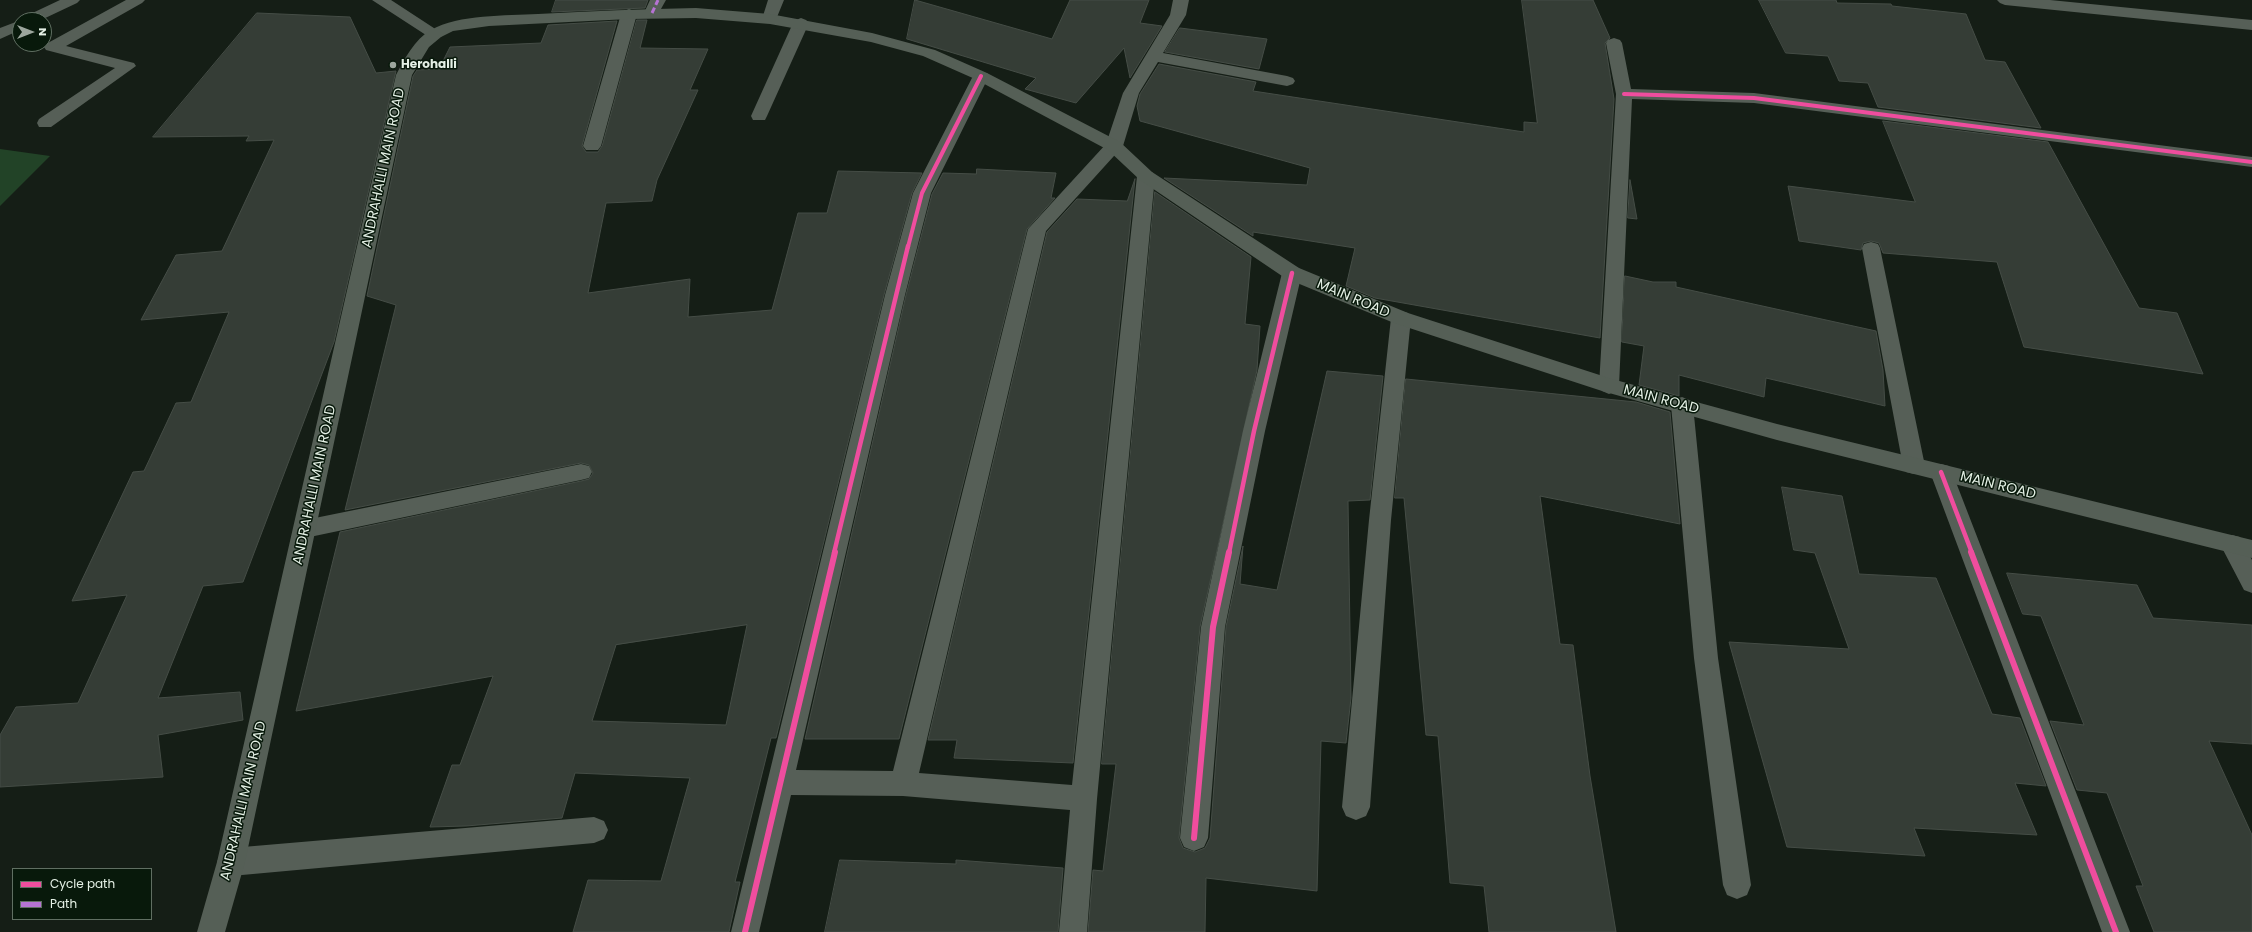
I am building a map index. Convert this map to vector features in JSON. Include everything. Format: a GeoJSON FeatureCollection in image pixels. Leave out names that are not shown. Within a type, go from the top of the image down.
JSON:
{"type":"FeatureCollection","features":[{"type":"Feature","properties":{"kind":"main road","name":"ANDRAHALLI MAIN ROAD"},"geometry":{"type":"LineString","coordinates":[[211,932],[231,862],[404,75],[414,56],[423,44],[435,34],[449,27],[490,21],[629,14],[655,7],[703,14],[770,19],[872,38],[929,54],[981,76],[1114,146]]}},
{"type":"Feature","properties":{"kind":"main road","name":"MAIN ROAD"},"geometry":{"type":"LineString","coordinates":[[1114,146],[1146,176],[1292,273],[1401,318],[1609,386],[1777,432],[2242,547]]}},
{"type":"Feature","properties":{"kind":"street"},"geometry":{"type":"LineString","coordinates":[[47,12],[72,0]]}},
{"type":"Feature","properties":{"kind":"street"},"geometry":{"type":"LineString","coordinates":[[45,123],[128,66],[52,47],[137,0]]}},
{"type":"Feature","properties":{"kind":"street"},"geometry":{"type":"LineString","coordinates":[[380,0],[435,34]]}},
{"type":"Feature","properties":{"kind":"street"},"geometry":{"type":"LineString","coordinates":[[770,19],[776,0]]}},
{"type":"Feature","properties":{"kind":"street"},"geometry":{"type":"LineString","coordinates":[[903,784],[1037,229],[1114,146],[1131,93],[1178,15],[1181,0]]}},
{"type":"Feature","properties":{"kind":"street"},"geometry":{"type":"LineString","coordinates":[[2005,0],[2252,25]]}},
{"type":"Feature","properties":{"kind":"street"},"geometry":{"type":"LineString","coordinates":[[592,146],[629,14]]}},
{"type":"Feature","properties":{"kind":"street"},"geometry":{"type":"LineString","coordinates":[[759,116],[801,24]]}},
{"type":"Feature","properties":{"kind":"street"},"geometry":{"type":"LineString","coordinates":[[0,34],[12,28]]}},
{"type":"Feature","properties":{"kind":"street"},"geometry":{"type":"LineString","coordinates":[[1609,386],[1624,94],[1614,42]]}},
{"type":"Feature","properties":{"kind":"street"},"geometry":{"type":"LineString","coordinates":[[1154,56],[1288,81]]}},
{"type":"Feature","properties":{"kind":"street"},"geometry":{"type":"LineString","coordinates":[[745,932],[894,295],[922,193],[981,76]]}},
{"type":"Feature","properties":{"kind":"street"},"geometry":{"type":"LineString","coordinates":[[1624,94],[1754,98],[2252,162]]}},
{"type":"Feature","properties":{"kind":"street"},"geometry":{"type":"LineString","coordinates":[[1073,932],[1084,799],[1146,176]]}},
{"type":"Feature","properties":{"kind":"street"},"geometry":{"type":"LineString","coordinates":[[1871,248],[1914,466]]}},
{"type":"Feature","properties":{"kind":"street"},"geometry":{"type":"LineString","coordinates":[[1194,838],[1213,627],[1254,431],[1292,273]]}},
{"type":"Feature","properties":{"kind":"street"},"geometry":{"type":"LineString","coordinates":[[1356,807],[1380,520],[1401,318]]}},
{"type":"Feature","properties":{"kind":"street"},"geometry":{"type":"LineString","coordinates":[[1682,405],[1706,658],[1737,884]]}},
{"type":"Feature","properties":{"kind":"street"},"geometry":{"type":"LineString","coordinates":[[305,529],[581,472]]}},
{"type":"Feature","properties":{"kind":"street"},"geometry":{"type":"LineString","coordinates":[[1940,472],[2116,932]]}},
{"type":"Feature","properties":{"kind":"street"},"geometry":{"type":"LineString","coordinates":[[2242,547],[2252,583]]}},
{"type":"Feature","properties":{"kind":"street"},"geometry":{"type":"LineString","coordinates":[[781,782],[903,784],[1084,799]]}},
{"type":"Feature","properties":{"kind":"street"},"geometry":{"type":"LineString","coordinates":[[231,862],[594,830]]}},
{"type":"Feature","properties":{"kind":"green space"},"geometry":{"type":"Polygon","coordinates":[[[0,149],[50,156],[0,206],[0,149]]]}},
{"type":"Feature","properties":{"kind":"building"},"geometry":{"type":"Polygon","coordinates":[[[556,0],[648,0],[645,8],[552,12],[556,0]]]}},
{"type":"Feature","properties":{"kind":"building"},"geometry":{"type":"Polygon","coordinates":[[[915,0],[1052,39],[1070,0],[1149,0],[1140,23],[1162,26],[1130,78],[1124,48],[1076,103],[1025,89],[1036,78],[907,39],[915,0]]]}},
{"type":"Feature","properties":{"kind":"building"},"geometry":{"type":"Polygon","coordinates":[[[1522,0],[1593,0],[1610,38],[1605,43],[1614,99],[1600,338],[1375,298],[1346,286],[1355,248],[1253,232],[1253,236],[1164,178],[1307,185],[1310,168],[1140,121],[1137,106],[1140,94],[1159,64],[1256,82],[1253,91],[1524,132],[1524,122],[1537,123],[1522,0]]]}},
{"type":"Feature","properties":{"kind":"building"},"geometry":{"type":"Polygon","coordinates":[[[1759,0],[1836,0],[1837,3],[1891,4],[1892,6],[1966,14],[1985,60],[2005,62],[2041,128],[1878,107],[1868,83],[1839,81],[1828,56],[1786,53],[1759,0]]]}},
{"type":"Feature","properties":{"kind":"building"},"geometry":{"type":"Polygon","coordinates":[[[257,13],[350,17],[376,73],[396,71],[334,342],[243,582],[203,586],[158,698],[240,692],[243,720],[158,735],[163,777],[0,787],[0,735],[16,707],[78,703],[127,595],[72,601],[133,472],[144,471],[176,403],[191,402],[229,312],[141,320],[176,255],[222,251],[274,140],[246,141],[249,136],[153,137],[257,13]]]}},
{"type":"Feature","properties":{"kind":"building"},"geometry":{"type":"Polygon","coordinates":[[[637,20],[647,20],[640,48],[708,49],[690,90],[698,90],[657,180],[652,201],[606,203],[588,293],[690,279],[688,317],[772,310],[798,213],[827,213],[838,171],[922,173],[912,193],[884,295],[776,738],[771,738],[735,882],[740,882],[729,932],[573,932],[588,880],[661,881],[690,778],[575,773],[562,818],[466,826],[430,827],[452,765],[460,765],[493,676],[296,711],[340,532],[581,481],[589,479],[593,473],[589,465],[581,463],[345,510],[396,305],[367,296],[413,76],[417,70],[439,69],[450,47],[541,43],[548,25],[617,21],[582,146],[586,152],[598,152],[602,146],[637,20]],[[747,625],[616,645],[592,721],[726,725],[747,625]]]}},
{"type":"Feature","properties":{"kind":"building"},"geometry":{"type":"Polygon","coordinates":[[[1180,28],[1267,39],[1259,69],[1165,52],[1180,28]]]}},
{"type":"Feature","properties":{"kind":"building"},"geometry":{"type":"Polygon","coordinates":[[[1883,121],[2048,142],[2139,308],[2177,313],[2203,374],[2024,347],[1997,262],[1883,253],[1879,243],[1871,241],[1863,243],[1861,250],[1799,241],[1788,186],[1915,202],[1883,121]]]}},
{"type":"Feature","properties":{"kind":"building"},"geometry":{"type":"Polygon","coordinates":[[[977,169],[1056,173],[1051,198],[1055,198],[1027,229],[899,739],[805,739],[906,295],[932,194],[943,173],[976,174],[977,169]]]}},
{"type":"Feature","properties":{"kind":"building"},"geometry":{"type":"Polygon","coordinates":[[[1135,179],[1073,763],[954,758],[957,740],[928,740],[1047,232],[1077,199],[1127,201],[1135,179]]]}},
{"type":"Feature","properties":{"kind":"building"},"geometry":{"type":"Polygon","coordinates":[[[1630,180],[1637,219],[1628,218],[1630,180]]]}},
{"type":"Feature","properties":{"kind":"building"},"geometry":{"type":"Polygon","coordinates":[[[1155,192],[1251,257],[1245,324],[1260,326],[1257,370],[1200,627],[1179,838],[1183,848],[1195,852],[1205,848],[1210,838],[1226,627],[1243,546],[1240,584],[1277,590],[1327,371],[1383,376],[1370,500],[1348,501],[1351,698],[1346,743],[1321,741],[1317,891],[1206,878],[1205,932],[1088,932],[1093,870],[1103,871],[1116,764],[1102,764],[1155,192]]]}},
{"type":"Feature","properties":{"kind":"building"},"geometry":{"type":"Polygon","coordinates":[[[1625,276],[1653,282],[1676,282],[1676,287],[1876,331],[1883,370],[1885,406],[1766,378],[1764,397],[1679,375],[1679,396],[1639,385],[1644,346],[1622,342],[1625,276]]]}},
{"type":"Feature","properties":{"kind":"building"},"geometry":{"type":"Polygon","coordinates":[[[1406,379],[1636,402],[1670,412],[1680,524],[1540,496],[1560,644],[1573,645],[1590,776],[1616,932],[1489,932],[1484,886],[1450,883],[1438,736],[1426,735],[1404,498],[1395,498],[1406,379]]]}},
{"type":"Feature","properties":{"kind":"building"},"geometry":{"type":"Polygon","coordinates":[[[1782,487],[1842,496],[1859,574],[1936,578],[1992,714],[2020,718],[2046,786],[2015,783],[2037,835],[1914,828],[1925,856],[1787,847],[1729,642],[1849,649],[1815,553],[1794,550],[1782,487]]]}},
{"type":"Feature","properties":{"kind":"building"},"geometry":{"type":"Polygon","coordinates":[[[2007,573],[2137,585],[2153,618],[2252,625],[2252,744],[2209,741],[2252,835],[2252,932],[2154,932],[2136,886],[2143,886],[2107,793],[2077,790],[2050,721],[2084,725],[2041,616],[2023,614],[2007,573]]]}},
{"type":"Feature","properties":{"kind":"building"},"geometry":{"type":"Polygon","coordinates":[[[840,860],[956,864],[956,860],[1063,868],[1058,932],[825,932],[840,860]]]}},
{"type":"Feature","properties":{"kind":"marked path"},"geometry":{"type":"LineString","coordinates":[[652,13],[658,0]]}},
{"type":"Feature","properties":{"kind":"cycle path"},"geometry":{"type":"LineString","coordinates":[[745,932],[895,295],[922,193],[981,76]]}},
{"type":"Feature","properties":{"kind":"cycle path"},"geometry":{"type":"LineString","coordinates":[[1624,94],[1754,98],[2252,162]]}},
{"type":"Feature","properties":{"kind":"cycle path"},"geometry":{"type":"LineString","coordinates":[[1194,838],[1213,627],[1254,431],[1292,273]]}},
{"type":"Feature","properties":{"kind":"cycle path"},"geometry":{"type":"LineString","coordinates":[[1941,472],[2116,932]]}},
{"type":"Feature","properties":{"kind":"place","name":"Herohalli"},"geometry":{"type":"Point","coordinates":[393,65]}}]}
